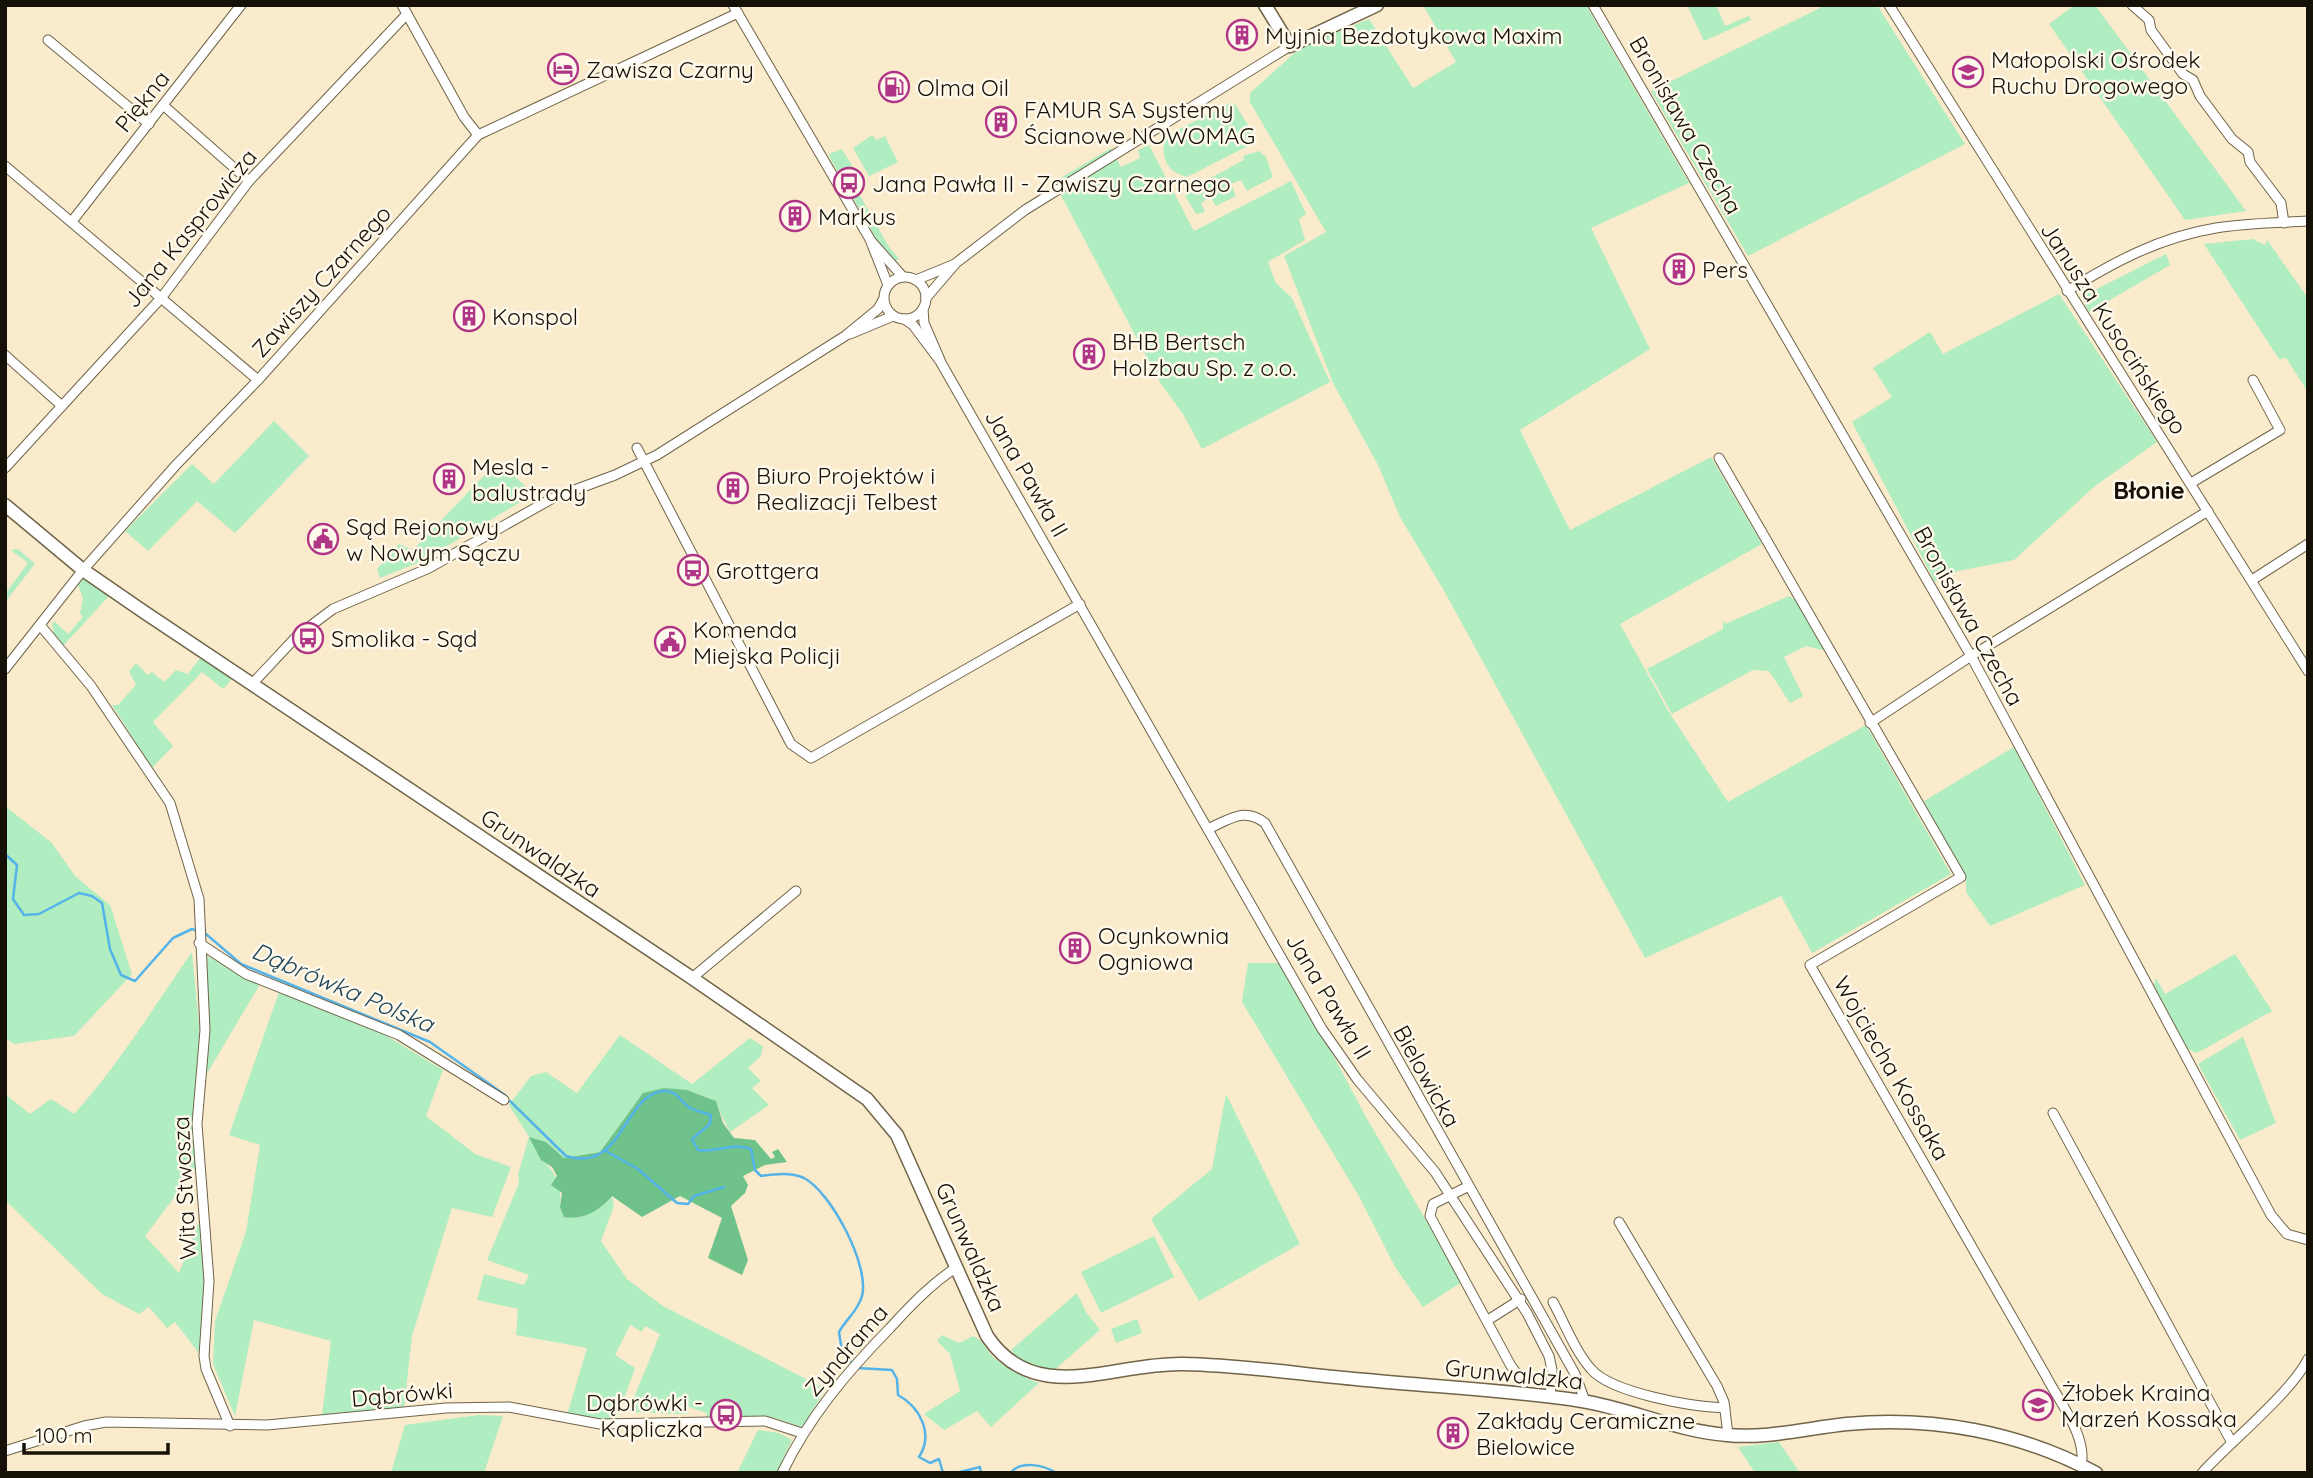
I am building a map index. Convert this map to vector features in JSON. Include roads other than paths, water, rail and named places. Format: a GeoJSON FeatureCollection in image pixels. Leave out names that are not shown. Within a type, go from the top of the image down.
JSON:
{"type":"FeatureCollection","features":[{"type":"Feature","properties":{"kind":"street","name":"Piękna"},"geometry":{"type":"LineString","coordinates":[[73,220],[241,5]]}},
{"type":"Feature","properties":{"kind":"street"},"geometry":{"type":"LineString","coordinates":[[1265,5],[1290,46]]}},
{"type":"Feature","properties":{"kind":"street"},"geometry":{"type":"LineString","coordinates":[[883,300],[893,316],[904,320],[914,317],[923,309],[926,298],[956,263],[1025,210],[1290,46],[1377,5]]}},
{"type":"Feature","properties":{"kind":"street","name":"Bronisława Czecha"},"geometry":{"type":"LineString","coordinates":[[1593,5],[1971,656],[2271,1215],[2287,1234],[2308,1240]]}},
{"type":"Feature","properties":{"kind":"street","name":"Janusza Kusocińskiego"},"geometry":{"type":"LineString","coordinates":[[1889,5],[2308,671]]}},
{"type":"Feature","properties":{"kind":"street"},"geometry":{"type":"LineString","coordinates":[[2132,5],[2148,20],[2151,30],[2183,74],[2199,87],[2200,96],[2232,139],[2248,152],[2250,162],[2281,203],[2284,223]]}},
{"type":"Feature","properties":{"kind":"street"},"geometry":{"type":"LineString","coordinates":[[253,683],[306,629],[347,601],[429,568],[553,498],[644,462],[845,336],[878,309],[888,285],[871,241],[736,9]]}},
{"type":"Feature","properties":{"kind":"street","name":"Zawiszy Czarnego"},"geometry":{"type":"LineString","coordinates":[[5,668],[83,570],[176,465],[258,380],[478,135],[736,9]]}},
{"type":"Feature","properties":{"kind":"street"},"geometry":{"type":"LineString","coordinates":[[404,10],[464,117],[478,135]]}},
{"type":"Feature","properties":{"kind":"street","name":"Jana Kasprowicza"},"geometry":{"type":"LineString","coordinates":[[5,468],[162,297],[249,181],[404,10]]}},
{"type":"Feature","properties":{"kind":"street"},"geometry":{"type":"LineString","coordinates":[[48,40],[149,124]]}},
{"type":"Feature","properties":{"kind":"street"},"geometry":{"type":"LineString","coordinates":[[163,105],[249,181]]}},
{"type":"Feature","properties":{"kind":"street"},"geometry":{"type":"LineString","coordinates":[[7,171],[73,220],[258,380]]}},
{"type":"Feature","properties":{"kind":"street"},"geometry":{"type":"LineString","coordinates":[[2067,291],[2118,261],[2175,237],[2224,226],[2308,221]]}},
{"type":"Feature","properties":{"kind":"street"},"geometry":{"type":"LineString","coordinates":[[871,241],[903,277],[916,281],[956,263]]}},
{"type":"Feature","properties":{"kind":"street"},"geometry":{"type":"LineString","coordinates":[[888,285],[903,277]]}},
{"type":"Feature","properties":{"kind":"street"},"geometry":{"type":"LineString","coordinates":[[916,281],[926,298]]}},
{"type":"Feature","properties":{"kind":"street","name":"Jana Pawła II"},"geometry":{"type":"LineString","coordinates":[[923,309],[924,323],[940,361]]}},
{"type":"Feature","properties":{"kind":"street"},"geometry":{"type":"LineString","coordinates":[[845,336],[893,316]]}},
{"type":"Feature","properties":{"kind":"street","name":"Jana Pawła II"},"geometry":{"type":"LineString","coordinates":[[904,320],[913,325],[940,361],[1335,1048],[1452,1195],[1518,1301],[1549,1356],[1552,1370],[1550,1397]]}},
{"type":"Feature","properties":{"kind":"street"},"geometry":{"type":"LineString","coordinates":[[5,355],[62,406]]}},
{"type":"Feature","properties":{"kind":"street"},"geometry":{"type":"LineString","coordinates":[[2191,482],[2280,429],[2253,380]]}},
{"type":"Feature","properties":{"kind":"street"},"geometry":{"type":"LineString","coordinates":[[637,448],[791,744],[811,758],[1080,604]]}},
{"type":"Feature","properties":{"kind":"street"},"geometry":{"type":"LineString","coordinates":[[1720,458],[1870,723],[1971,656],[2208,511]]}},
{"type":"Feature","properties":{"kind":"street","name":"Grunwaldzka"},"geometry":{"type":"LineString","coordinates":[[5,505],[83,570],[837,1076],[882,1115],[897,1135],[996,1349],[1016,1366],[1036,1374],[1059,1378],[1181,1364],[1550,1397],[1585,1401],[1698,1431],[1728,1435],[1870,1423],[1921,1423],[1963,1428],[2018,1440],[2096,1473]]}},
{"type":"Feature","properties":{"kind":"street"},"geometry":{"type":"LineString","coordinates":[[2252,580],[2308,544]]}},
{"type":"Feature","properties":{"kind":"street","name":"Wita Stwosza"},"geometry":{"type":"LineString","coordinates":[[40,625],[91,685],[170,803],[199,899],[205,1049],[197,1124],[209,1281],[205,1369],[230,1426]]}},
{"type":"Feature","properties":{"kind":"street","name":"Wojciecha Kossaka"},"geometry":{"type":"LineString","coordinates":[[1870,723],[1961,877],[1810,965],[2051,1386],[2079,1438],[2083,1456],[2081,1465]]}},
{"type":"Feature","properties":{"kind":"street","name":"Bielowicka"},"geometry":{"type":"LineString","coordinates":[[1210,828],[1242,814],[1252,815],[1265,823],[1467,1187],[1575,1374],[1585,1401]]}},
{"type":"Feature","properties":{"kind":"street"},"geometry":{"type":"LineString","coordinates":[[692,978],[796,891]]}},
{"type":"Feature","properties":{"kind":"street"},"geometry":{"type":"LineString","coordinates":[[199,940],[246,974],[399,1035],[504,1100]]}},
{"type":"Feature","properties":{"kind":"street"},"geometry":{"type":"LineString","coordinates":[[2053,1113],[2231,1441]]}},
{"type":"Feature","properties":{"kind":"street"},"geometry":{"type":"LineString","coordinates":[[1467,1187],[1433,1204],[1430,1216],[1489,1320],[1511,1366],[1524,1383]]}},
{"type":"Feature","properties":{"kind":"street"},"geometry":{"type":"LineString","coordinates":[[1619,1222],[1717,1386],[1725,1408],[1728,1435]]}},
{"type":"Feature","properties":{"kind":"street","name":"Zyndrama"},"geometry":{"type":"LineString","coordinates":[[782,1473],[802,1433],[855,1364],[934,1282],[957,1267]]}},
{"type":"Feature","properties":{"kind":"street"},"geometry":{"type":"LineString","coordinates":[[1489,1320],[1530,1296]]}},
{"type":"Feature","properties":{"kind":"street"},"geometry":{"type":"LineString","coordinates":[[1553,1303],[1589,1368],[1600,1378],[1620,1387],[1702,1407],[1725,1408]]}},
{"type":"Feature","properties":{"kind":"street"},"geometry":{"type":"LineString","coordinates":[[2202,1473],[2231,1441],[2281,1394],[2308,1359]]}},
{"type":"Feature","properties":{"kind":"street","name":"Dąbrówki"},"geometry":{"type":"LineString","coordinates":[[5,1451],[84,1426],[106,1422],[230,1426],[446,1408],[509,1407],[600,1424],[765,1421],[802,1433]]}},
{"type":"Feature","properties":{"kind":"waterway","name":"Dąbrówka Polska"},"geometry":{"type":"LineString","coordinates":[[5,854],[17,865],[13,899],[24,915],[39,914],[79,893],[92,896],[102,903],[110,949],[121,975],[135,981],[173,938],[192,929],[206,934],[241,964],[430,1042],[505,1095]]}},
{"type":"Feature","properties":{"kind":"waterway","name":"Dąbrówka Polska"},"geometry":{"type":"LineString","coordinates":[[510,1101],[566,1156],[585,1159],[600,1154],[611,1144],[639,1105],[650,1096],[668,1091],[690,1108],[711,1115],[710,1124],[692,1139],[698,1150],[737,1147],[751,1149],[755,1170],[761,1176],[794,1175],[815,1186],[826,1198],[846,1231],[860,1267],[862,1296],[839,1332],[841,1345],[852,1364]]}},
{"type":"Feature","properties":{"kind":"waterway"},"geometry":{"type":"LineString","coordinates":[[606,1151],[638,1169],[677,1203],[688,1204],[694,1196],[724,1187]]}},
{"type":"Feature","properties":{"kind":"waterway","name":"Dąbrówka Polska"},"geometry":{"type":"LineString","coordinates":[[857,1368],[892,1370],[897,1379],[898,1395],[913,1407],[925,1430],[919,1457],[930,1463],[939,1459],[943,1473]]}},
{"type":"Feature","properties":{"kind":"waterway","name":"Dąbrówka Polska"},"geometry":{"type":"LineString","coordinates":[[1010,1473],[1026,1465],[1057,1473]]}},
{"type":"Feature","properties":{"kind":"waterway","name":"Dąbrówka Polska"},"geometry":{"type":"LineString","coordinates":[[956,1473],[980,1467],[981,1473]]}},
{"type":"Feature","properties":{"kind":"place","name":"Myjnia Bezdotykowa Maxim"},"geometry":{"type":"Point","coordinates":[1242,35]}},
{"type":"Feature","properties":{"kind":"place","name":"Zawisza Czarny"},"geometry":{"type":"Point","coordinates":[563,69]}},
{"type":"Feature","properties":{"kind":"place","name":"Małopolski Ośrodek Ruchu Drogowego"},"geometry":{"type":"Point","coordinates":[1968,72]}},
{"type":"Feature","properties":{"kind":"place","name":"Olma Oil"},"geometry":{"type":"Point","coordinates":[894,87]}},
{"type":"Feature","properties":{"kind":"place","name":"FAMUR SA Systemy Ścianowe NOWOMAG"},"geometry":{"type":"Point","coordinates":[1001,122]}},
{"type":"Feature","properties":{"kind":"place","name":"Jana Pawła II - Zawiszy Czarnego"},"geometry":{"type":"Point","coordinates":[849,183]}},
{"type":"Feature","properties":{"kind":"place","name":"Markus"},"geometry":{"type":"Point","coordinates":[795,216]}},
{"type":"Feature","properties":{"kind":"place","name":"Pers"},"geometry":{"type":"Point","coordinates":[1679,269]}},
{"type":"Feature","properties":{"kind":"place","name":"Konspol"},"geometry":{"type":"Point","coordinates":[469,316]}},
{"type":"Feature","properties":{"kind":"place","name":"BHB Bertsch Holzbau Sp. z o.o."},"geometry":{"type":"Point","coordinates":[1089,354]}},
{"type":"Feature","properties":{"kind":"place","name":"Mesla - balustrady"},"geometry":{"type":"Point","coordinates":[449,479]}},
{"type":"Feature","properties":{"kind":"place","name":"Biuro Projektów i Realizacji Telbest"},"geometry":{"type":"Point","coordinates":[733,488]}},
{"type":"Feature","properties":{"kind":"place","name":"Sąd Rejonowy w Nowym Sączu"},"geometry":{"type":"Point","coordinates":[323,539]}},
{"type":"Feature","properties":{"kind":"place","name":"Grottgera"},"geometry":{"type":"Point","coordinates":[693,570]}},
{"type":"Feature","properties":{"kind":"place","name":"Smolika - Sąd"},"geometry":{"type":"Point","coordinates":[308,638]}},
{"type":"Feature","properties":{"kind":"place","name":"Komenda Miejska Policji"},"geometry":{"type":"Point","coordinates":[670,642]}},
{"type":"Feature","properties":{"kind":"place","name":"Ocynkownia Ogniowa"},"geometry":{"type":"Point","coordinates":[1075,948]}},
{"type":"Feature","properties":{"kind":"place","name":"Żłobek Kraina Marzeń Kossaka"},"geometry":{"type":"Point","coordinates":[2038,1405]}},
{"type":"Feature","properties":{"kind":"place","name":"Dąbrówki - Kapliczka"},"geometry":{"type":"Point","coordinates":[726,1415]}},
{"type":"Feature","properties":{"kind":"place","name":"Zakłady Ceramiczne Bielowice"},"geometry":{"type":"Point","coordinates":[1453,1433]}},
{"type":"Feature","properties":{"kind":"district","name":"Błonie"},"geometry":{"type":"Point","coordinates":[2149,490]}}]}
